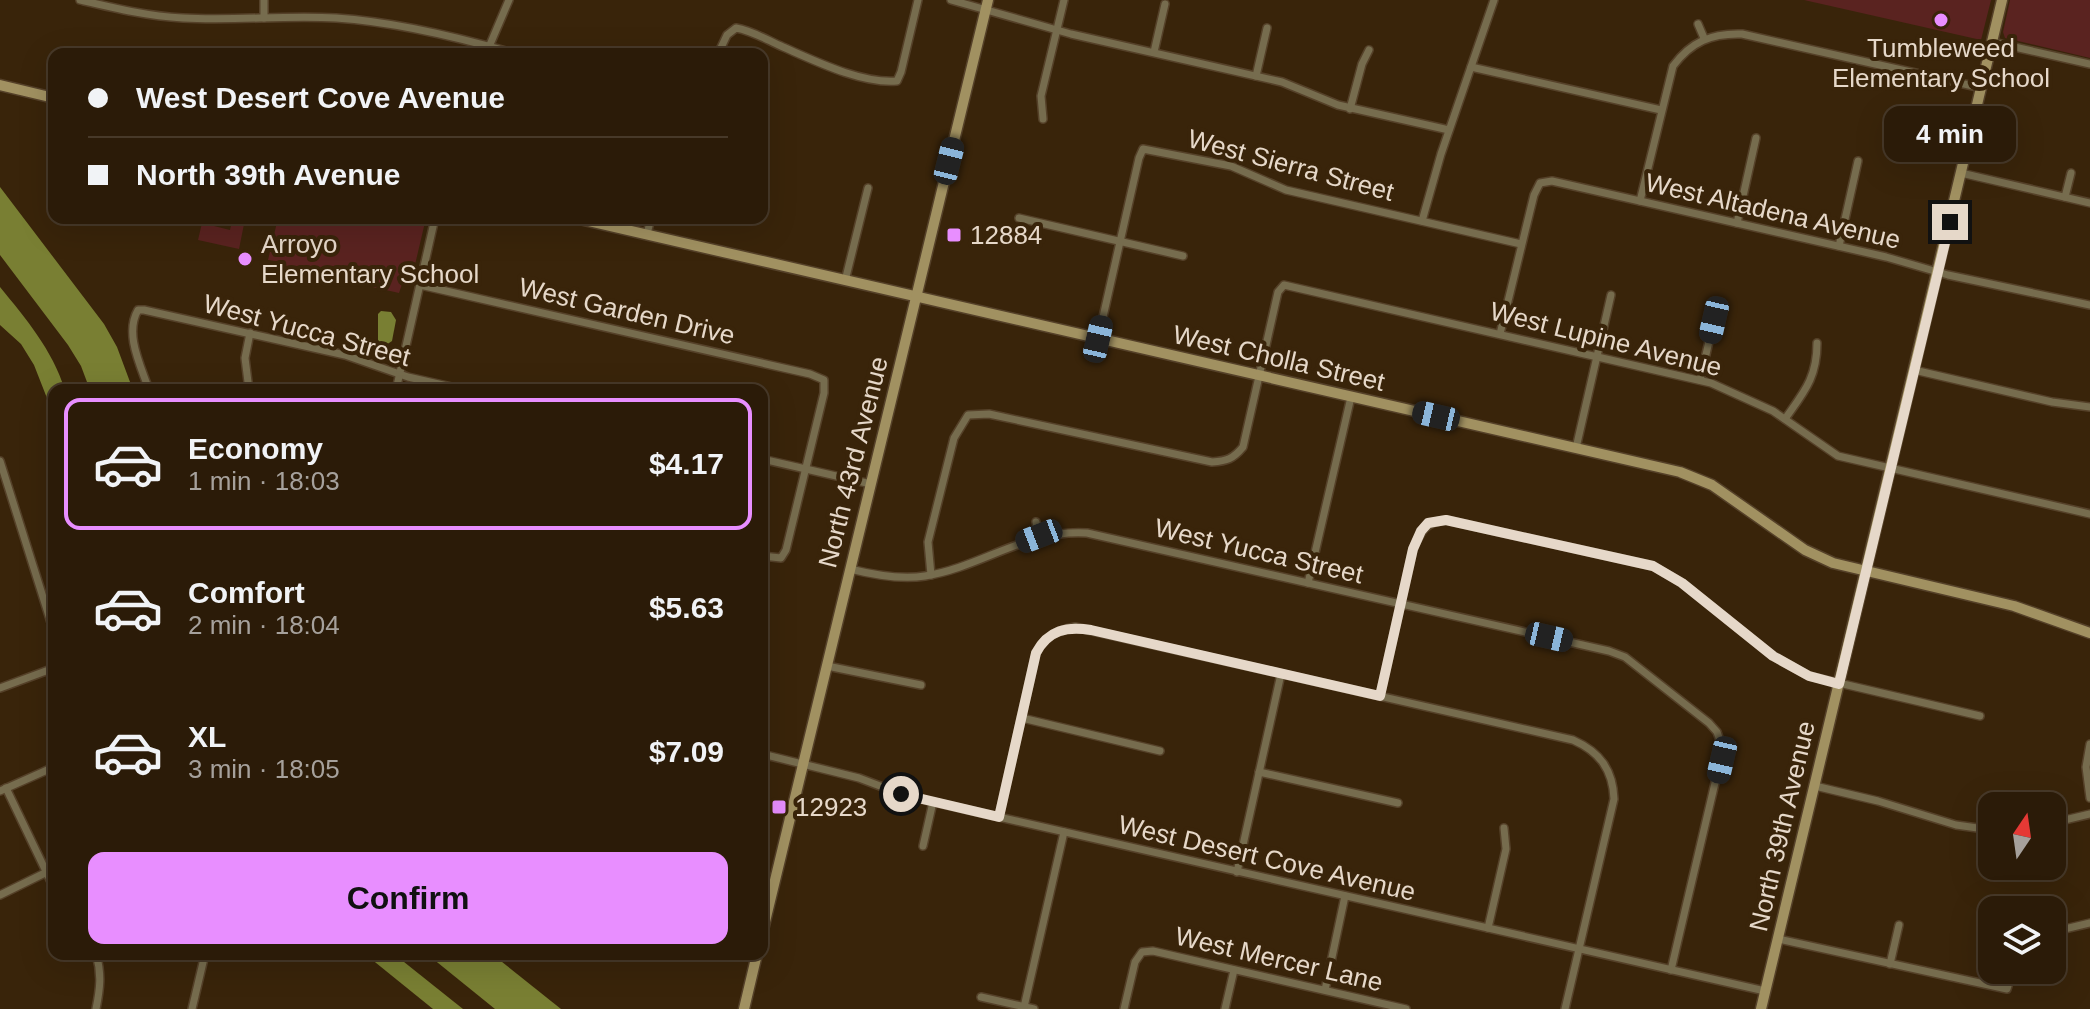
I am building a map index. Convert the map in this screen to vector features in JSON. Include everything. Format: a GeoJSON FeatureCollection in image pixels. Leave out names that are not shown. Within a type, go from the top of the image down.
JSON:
{"type":"FeatureCollection","features":[{"type":"Feature","properties":{"kind":"street"},"geometry":{"type":"LineString","coordinates":[[80,0],[155,16],[357,20],[390,24],[480,48]]}},
{"type":"Feature","properties":{"kind":"street"},"geometry":{"type":"LineString","coordinates":[[264,0],[264,18]]}},
{"type":"Feature","properties":{"kind":"street"},"geometry":{"type":"LineString","coordinates":[[489,48],[509,0]]}},
{"type":"Feature","properties":{"kind":"street"},"geometry":{"type":"LineString","coordinates":[[721,48],[727,35],[736,28],[845,71],[882,83],[897,81],[918,0]]}},
{"type":"Feature","properties":{"kind":"street"},"geometry":{"type":"LineString","coordinates":[[951,0],[987,4],[1057,30],[1282,82],[1350,109],[1449,130]]}},
{"type":"Feature","properties":{"kind":"street"},"geometry":{"type":"LineString","coordinates":[[1043,119],[1041,96],[1064,0]]}},
{"type":"Feature","properties":{"kind":"street"},"geometry":{"type":"LineString","coordinates":[[1422,221],[1449,130],[1494,0]]}},
{"type":"Feature","properties":{"kind":"street","name":"North 39th Avenue"},"geometry":{"type":"LineString","coordinates":[[1761,1009],[2002,0]]}},
{"type":"Feature","properties":{"kind":"street","name":"North 43rd Avenue"},"geometry":{"type":"LineString","coordinates":[[768,909],[987,4]]}},
{"type":"Feature","properties":{"kind":"street"},"geometry":{"type":"LineString","coordinates":[[1154,52],[1165,4]]}},
{"type":"Feature","properties":{"kind":"street"},"geometry":{"type":"LineString","coordinates":[[1698,24],[1704,38]]}},
{"type":"Feature","properties":{"kind":"street"},"geometry":{"type":"LineString","coordinates":[[1256,76],[1267,28]]}},
{"type":"Feature","properties":{"kind":"street"},"geometry":{"type":"LineString","coordinates":[[1640,201],[1673,66],[1683,53],[1704,38],[1722,33],[1742,34],[1982,88]]}},
{"type":"Feature","properties":{"kind":"street"},"geometry":{"type":"LineString","coordinates":[[1992,42],[2090,64]]}},
{"type":"Feature","properties":{"kind":"street"},"geometry":{"type":"LineString","coordinates":[[1350,109],[1369,50]]}},
{"type":"Feature","properties":{"kind":"street"},"geometry":{"type":"LineString","coordinates":[[1471,67],[1661,110]]}},
{"type":"Feature","properties":{"kind":"street"},"geometry":{"type":"LineString","coordinates":[[0,85],[48,97]]}},
{"type":"Feature","properties":{"kind":"street"},"geometry":{"type":"LineString","coordinates":[[1737,223],[1756,138]]}},
{"type":"Feature","properties":{"kind":"street","name":"West Sierra Street"},"geometry":{"type":"LineString","coordinates":[[1120,241],[1143,149],[1231,166],[1286,190],[1521,244]]}},
{"type":"Feature","properties":{"kind":"street"},"geometry":{"type":"LineString","coordinates":[[1839,246],[1858,161]]}},
{"type":"Feature","properties":{"kind":"street"},"geometry":{"type":"LineString","coordinates":[[1961,173],[2090,203]]}},
{"type":"Feature","properties":{"kind":"street"},"geometry":{"type":"LineString","coordinates":[[2065,197],[2071,173]]}},
{"type":"Feature","properties":{"kind":"street","name":"West Altadena Avenue"},"geometry":{"type":"LineString","coordinates":[[1521,244],[1534,195],[1540,183],[1552,181],[2090,305]]}},
{"type":"Feature","properties":{"kind":"street"},"geometry":{"type":"LineString","coordinates":[[845,281],[868,188]]}},
{"type":"Feature","properties":{"kind":"street"},"geometry":{"type":"LineString","coordinates":[[1019,218],[1183,256]]}},
{"type":"Feature","properties":{"kind":"street"},"geometry":{"type":"LineString","coordinates":[[397,384],[434,224]]}},
{"type":"Feature","properties":{"kind":"street","name":"West Cholla Street"},"geometry":{"type":"LineString","coordinates":[[602,224],[1692,476],[1734,499],[1805,550],[1833,563],[2014,606],[2090,633]]}},
{"type":"Feature","properties":{"kind":"street"},"geometry":{"type":"LineString","coordinates":[[647,234],[650,224]]}},
{"type":"Feature","properties":{"kind":"street"},"geometry":{"type":"LineString","coordinates":[[1098,339],[1120,241]]}},
{"type":"Feature","properties":{"kind":"street"},"geometry":{"type":"LineString","coordinates":[[1500,334],[1521,244]]}},
{"type":"Feature","properties":{"kind":"street","name":"West Garden Drive"},"geometry":{"type":"LineString","coordinates":[[420,285],[795,370],[824,380],[824,393],[805,469]]}},
{"type":"Feature","properties":{"kind":"street","name":"West Lupine Avenue"},"geometry":{"type":"LineString","coordinates":[[1259,376],[1278,292],[1284,285],[1700,380],[1740,394],[1785,419],[1838,456],[2090,514]]}},
{"type":"Feature","properties":{"kind":"street"},"geometry":{"type":"LineString","coordinates":[[1576,448],[1611,295]]}},
{"type":"Feature","properties":{"kind":"street","name":"West Yucca Street"},"geometry":{"type":"LineString","coordinates":[[147,384],[133,337],[138,310],[355,358],[399,374],[440,384]]}},
{"type":"Feature","properties":{"kind":"street"},"geometry":{"type":"LineString","coordinates":[[1700,380],[1714,320]]}},
{"type":"Feature","properties":{"kind":"street"},"geometry":{"type":"LineString","coordinates":[[248,384],[245,358],[250,333]]}},
{"type":"Feature","properties":{"kind":"street"},"geometry":{"type":"LineString","coordinates":[[1785,419],[1811,382],[1817,365],[1817,343]]}},
{"type":"Feature","properties":{"kind":"street"},"geometry":{"type":"LineString","coordinates":[[1914,370],[2052,402],[2090,407]]}},
{"type":"Feature","properties":{"kind":"street"},"geometry":{"type":"LineString","coordinates":[[931,575],[928,542],[954,438],[968,415],[989,414],[1212,462],[1229,461],[1243,447],[1259,376]]}},
{"type":"Feature","properties":{"kind":"street"},"geometry":{"type":"LineString","coordinates":[[1308,583],[1351,397]]}},
{"type":"Feature","properties":{"kind":"street"},"geometry":{"type":"LineString","coordinates":[[768,460],[871,484]]}},
{"type":"Feature","properties":{"kind":"street"},"geometry":{"type":"LineString","coordinates":[[0,461],[48,613]]}},
{"type":"Feature","properties":{"kind":"street"},"geometry":{"type":"LineString","coordinates":[[768,557],[781,558],[786,550],[805,469]]}},
{"type":"Feature","properties":{"kind":"street"},"geometry":{"type":"LineString","coordinates":[[1380,696],[1413,549],[1428,523],[1446,520],[1653,566],[1682,583],[1773,656],[1809,676],[1980,716]]}},
{"type":"Feature","properties":{"kind":"street"},"geometry":{"type":"LineString","coordinates":[[1036,522],[1039,536]]}},
{"type":"Feature","properties":{"kind":"street","name":"West Yucca Street"},"geometry":{"type":"LineString","coordinates":[[850,569],[888,576],[931,575],[1039,536],[1064,531],[1098,535],[1619,654],[1709,723],[1721,741],[1722,760],[1671,970]]}},
{"type":"Feature","properties":{"kind":"street"},"geometry":{"type":"LineString","coordinates":[[999,817],[1036,653],[1043,640],[1075,627],[1573,740],[1588,746],[1604,763],[1614,785],[1613,811],[1565,1009]]}},
{"type":"Feature","properties":{"kind":"street"},"geometry":{"type":"LineString","coordinates":[[827,666],[921,685]]}},
{"type":"Feature","properties":{"kind":"street"},"geometry":{"type":"LineString","coordinates":[[0,688],[48,670]]}},
{"type":"Feature","properties":{"kind":"street"},"geometry":{"type":"LineString","coordinates":[[1237,872],[1281,674]]}},
{"type":"Feature","properties":{"kind":"street"},"geometry":{"type":"LineString","coordinates":[[1022,718],[1160,751]]}},
{"type":"Feature","properties":{"kind":"street"},"geometry":{"type":"LineString","coordinates":[[2090,744],[2086,767],[2090,798]]}},
{"type":"Feature","properties":{"kind":"street","name":"West Desert Cove Avenue"},"geometry":{"type":"LineString","coordinates":[[768,755],[859,778],[933,802],[1765,991]]}},
{"type":"Feature","properties":{"kind":"street"},"geometry":{"type":"LineString","coordinates":[[48,770],[3,790],[48,878]]}},
{"type":"Feature","properties":{"kind":"street"},"geometry":{"type":"LineString","coordinates":[[1259,772],[1398,803]]}},
{"type":"Feature","properties":{"kind":"street"},"geometry":{"type":"LineString","coordinates":[[1815,786],[1956,825],[1978,828]]}},
{"type":"Feature","properties":{"kind":"street"},"geometry":{"type":"LineString","coordinates":[[923,846],[933,802]]}},
{"type":"Feature","properties":{"kind":"street"},"geometry":{"type":"LineString","coordinates":[[2066,820],[2090,814]]}},
{"type":"Feature","properties":{"kind":"street"},"geometry":{"type":"LineString","coordinates":[[1488,928],[1506,849],[1504,828]]}},
{"type":"Feature","properties":{"kind":"street"},"geometry":{"type":"LineString","coordinates":[[1024,1007],[1064,832]]}},
{"type":"Feature","properties":{"kind":"street"},"geometry":{"type":"LineString","coordinates":[[0,895],[45,873]]}},
{"type":"Feature","properties":{"kind":"street"},"geometry":{"type":"LineString","coordinates":[[1325,990],[1345,896]]}},
{"type":"Feature","properties":{"kind":"street"},"geometry":{"type":"LineString","coordinates":[[2066,929],[2090,923]]}},
{"type":"Feature","properties":{"kind":"street"},"geometry":{"type":"LineString","coordinates":[[1890,964],[1899,925]]}},
{"type":"Feature","properties":{"kind":"street"},"geometry":{"type":"LineString","coordinates":[[1778,939],[1978,983]]}},
{"type":"Feature","properties":{"kind":"street","name":"West Mercer Lane"},"geometry":{"type":"LineString","coordinates":[[1124,1009],[1135,962],[1142,952],[1153,951],[1406,1009]]}},
{"type":"Feature","properties":{"kind":"street"},"geometry":{"type":"LineString","coordinates":[[96,1009],[101,986],[98,960]]}},
{"type":"Feature","properties":{"kind":"street"},"geometry":{"type":"LineString","coordinates":[[192,1009],[204,960]]}},
{"type":"Feature","properties":{"kind":"street"},"geometry":{"type":"LineString","coordinates":[[744,1009],[756,960]]}},
{"type":"Feature","properties":{"kind":"street"},"geometry":{"type":"LineString","coordinates":[[1225,1009],[1234,970]]}},
{"type":"Feature","properties":{"kind":"street"},"geometry":{"type":"LineString","coordinates":[[1984,984],[2007,989],[2009,984]]}},
{"type":"Feature","properties":{"kind":"street"},"geometry":{"type":"LineString","coordinates":[[981,997],[1034,1009]]}},
{"type":"Feature","properties":{"kind":"shaded area","name":"Tumbleweed Elementary School"},"geometry":{"type":"Polygon","coordinates":[[[1804,0],[1991,0],[1981,40],[1804,0]]]}},
{"type":"Feature","properties":{"kind":"shaded area"},"geometry":{"type":"Polygon","coordinates":[[[2010,0],[2090,0],[2090,58],[2005,38],[2003,32],[2010,0]]]}},
{"type":"Feature","properties":{"kind":"shaded area"},"geometry":{"type":"Polygon","coordinates":[[[0,187],[104,324],[117,347],[131,384],[88,384],[68,345],[0,255],[0,187]]]}},
{"type":"Feature","properties":{"kind":"shaded area"},"geometry":{"type":"Polygon","coordinates":[[[202,224],[230,230],[231,224],[244,224],[239,249],[198,240],[202,224]]]}},
{"type":"Feature","properties":{"kind":"shaded area"},"geometry":{"type":"Polygon","coordinates":[[[277,224],[425,224],[410,286],[402,284],[399,293],[275,265],[275,261],[268,260],[277,224]]]}},
{"type":"Feature","properties":{"kind":"shaded area"},"geometry":{"type":"Polygon","coordinates":[[[0,287],[37,335],[60,375],[63,384],[48,384],[48,401],[34,365],[21,344],[0,325],[0,287]]]}},
{"type":"Feature","properties":{"kind":"shaded area"},"geometry":{"type":"Polygon","coordinates":[[[381,311],[391,312],[396,320],[392,341],[386,345],[380,345],[378,340],[378,314],[381,311]]]}},
{"type":"Feature","properties":{"kind":"shaded area"},"geometry":{"type":"Polygon","coordinates":[[[372,960],[402,960],[463,1009],[433,1009],[372,960]]]}},
{"type":"Feature","properties":{"kind":"shaded area"},"geometry":{"type":"Polygon","coordinates":[[[434,960],[500,960],[561,1009],[495,1009],[434,960]]]}},
{"type":"Feature","properties":{"kind":"place","name":"Tumbleweed Elementary School"},"geometry":{"type":"Point","coordinates":[1941,20]}},
{"type":"Feature","properties":{"kind":"place","name":"12884"},"geometry":{"type":"Point","coordinates":[954,235]}},
{"type":"Feature","properties":{"kind":"place","name":"Arroyo Elementary School"},"geometry":{"type":"Point","coordinates":[245,259]}},
{"type":"Feature","properties":{"kind":"place","name":"12923"},"geometry":{"type":"Point","coordinates":[779,807]}},
{"type":"Feature","properties":{"kind":"route"},"geometry":{"type":"LineString","coordinates":[[901,794],[999,817],[1036,653],[1043,640],[1064,629],[1075,627],[1091,630],[1380,696],[1413,549],[1428,523],[1439,520],[1653,566],[1682,583],[1773,656],[1809,676],[1839,684],[1950,222]]}}]}
